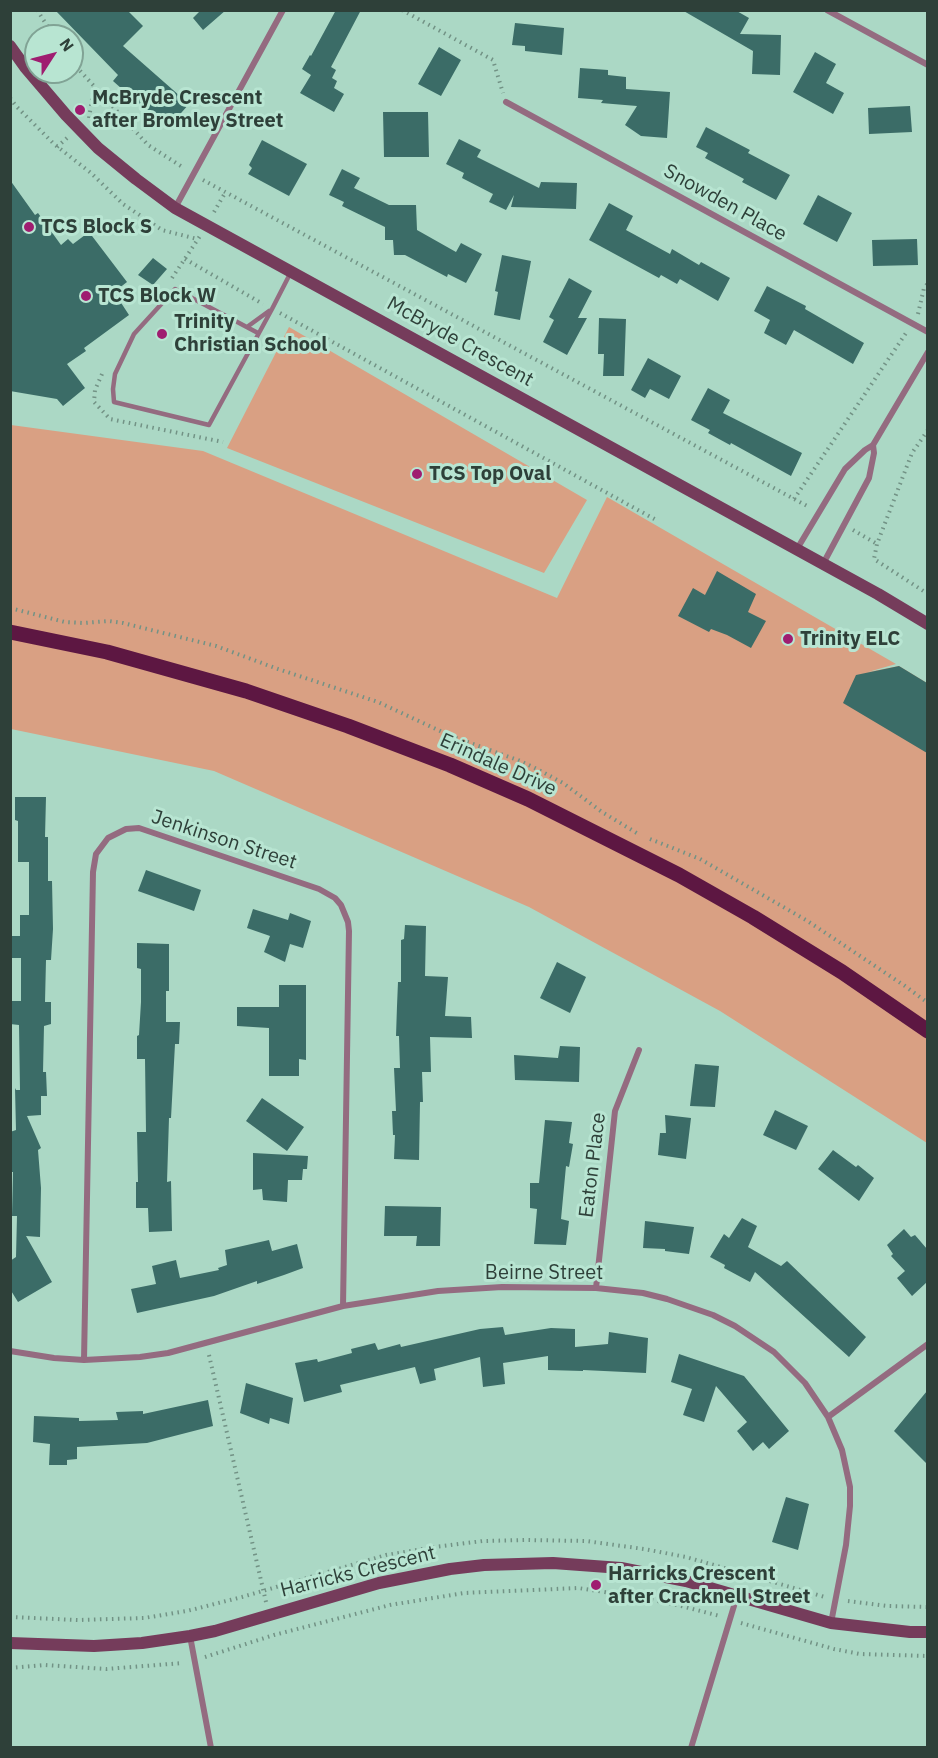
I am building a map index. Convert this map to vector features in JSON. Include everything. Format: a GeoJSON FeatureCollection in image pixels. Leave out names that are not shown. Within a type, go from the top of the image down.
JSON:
{"type":"FeatureCollection","features":[{"type":"Feature","properties":{"kind":"main road","name":"Erindale Drive"},"geometry":{"type":"LineString","coordinates":[[10,632],[107,652],[246,691],[348,726],[450,765],[528,799],[680,875],[842,972],[927,1031]]}},
{"type":"Feature","properties":{"kind":"street"},"geometry":{"type":"LineString","coordinates":[[175,208],[283,10]]}},
{"type":"Feature","properties":{"kind":"street"},"geometry":{"type":"LineString","coordinates":[[827,10],[927,65]]}},
{"type":"Feature","properties":{"kind":"street","name":"McBryde Crescent"},"geometry":{"type":"LineString","coordinates":[[10,46],[66,115],[98,148],[175,208],[797,549],[927,624]]}},
{"type":"Feature","properties":{"kind":"street","name":"Snowden Place"},"geometry":{"type":"LineString","coordinates":[[506,102],[927,332]]}},
{"type":"Feature","properties":{"kind":"street"},"geometry":{"type":"LineString","coordinates":[[797,549],[845,469],[873,445],[927,352]]}},
{"type":"Feature","properties":{"kind":"street"},"geometry":{"type":"LineString","coordinates":[[823,564],[869,478],[874,453],[873,445]]}},
{"type":"Feature","properties":{"kind":"street","name":"Jenkinson Street"},"geometry":{"type":"LineString","coordinates":[[84,1360],[93,872],[96,854],[108,838],[126,829],[139,828],[319,889],[335,898],[341,905],[349,931],[343,1306]]}},
{"type":"Feature","properties":{"kind":"street","name":"Eaton Place"},"geometry":{"type":"LineString","coordinates":[[596,1288],[615,1110],[639,1050]]}},
{"type":"Feature","properties":{"kind":"street","name":"Beirne Street"},"geometry":{"type":"LineString","coordinates":[[10,1351],[84,1360],[140,1357],[168,1353],[343,1306],[438,1291],[502,1287],[596,1288],[643,1293],[667,1299],[713,1315],[735,1326],[774,1352],[805,1383],[828,1417],[842,1450],[850,1487],[846,1545],[831,1623]]}},
{"type":"Feature","properties":{"kind":"street"},"geometry":{"type":"LineString","coordinates":[[828,1417],[927,1344]]}},
{"type":"Feature","properties":{"kind":"street","name":"Harricks Crescent"},"geometry":{"type":"LineString","coordinates":[[10,1643],[94,1646],[142,1643],[190,1636],[215,1631],[379,1583],[450,1569],[553,1563],[621,1568],[686,1581],[831,1623],[927,1632]]}},
{"type":"Feature","properties":{"kind":"street"},"geometry":{"type":"LineString","coordinates":[[691,1748],[737,1596]]}},
{"type":"Feature","properties":{"kind":"street"},"geometry":{"type":"LineString","coordinates":[[190,1636],[211,1748]]}},
{"type":"Feature","properties":{"kind":"lane"},"geometry":{"type":"LineString","coordinates":[[258,333],[175,289],[134,334],[115,374],[114,402],[209,424],[291,272]]}},
{"type":"Feature","properties":{"kind":"lane"},"geometry":{"type":"LineString","coordinates":[[247,327],[272,309]]}},
{"type":"Feature","properties":{"kind":"path"},"geometry":{"type":"LineString","coordinates":[[37,10],[46,24]]}},
{"type":"Feature","properties":{"kind":"path"},"geometry":{"type":"LineString","coordinates":[[402,10],[493,60],[506,102]]}},
{"type":"Feature","properties":{"kind":"path"},"geometry":{"type":"LineString","coordinates":[[84,75],[148,145],[225,193],[794,499],[917,316],[927,283]]}},
{"type":"Feature","properties":{"kind":"path"},"geometry":{"type":"LineString","coordinates":[[10,98],[54,144],[91,173],[123,204],[162,230],[198,239]]}},
{"type":"Feature","properties":{"kind":"path"},"geometry":{"type":"LineString","coordinates":[[171,279],[225,193]]}},
{"type":"Feature","properties":{"kind":"path"},"geometry":{"type":"LineString","coordinates":[[185,259],[658,521]]}},
{"type":"Feature","properties":{"kind":"path"},"geometry":{"type":"LineString","coordinates":[[104,370],[95,390],[94,402],[110,419],[223,442]]}},
{"type":"Feature","properties":{"kind":"path"},"geometry":{"type":"LineString","coordinates":[[927,430],[912,453],[877,544],[874,559],[927,594]]}},
{"type":"Feature","properties":{"kind":"path"},"geometry":{"type":"LineString","coordinates":[[206,1343],[274,1635]]}},
{"type":"Feature","properties":{"kind":"path"},"geometry":{"type":"LineString","coordinates":[[520,1547],[527,1540]]}},
{"type":"Feature","properties":{"kind":"path"},"geometry":{"type":"LineString","coordinates":[[490,1541],[495,1545]]}},
{"type":"Feature","properties":{"kind":"path"},"geometry":{"type":"LineString","coordinates":[[576,1588],[584,1581]]}},
{"type":"Feature","properties":{"kind":"path"},"geometry":{"type":"LineString","coordinates":[[10,1668],[45,1665],[117,1668],[179,1665],[274,1635],[390,1605],[464,1593],[576,1588],[673,1604],[834,1649],[860,1654],[927,1656]]}},
{"type":"Feature","properties":{"kind":"path"},"geometry":{"type":"LineString","coordinates":[[607,1588],[612,1593]]}},
{"type":"Feature","properties":{"kind":"shaded area","name":"TCS Top Oval"},"geometry":{"type":"Polygon","coordinates":[[[289,327],[587,500],[544,573],[227,448],[289,327]]]}},
{"type":"Feature","properties":{"kind":"shaded area"},"geometry":{"type":"Polygon","coordinates":[[[11,425],[203,451],[557,598],[607,497],[896,664],[868,672],[899,666],[927,683],[927,1143],[720,1011],[529,907],[214,771],[11,729],[11,425]]]}},
{"type":"Feature","properties":{"kind":"building"},"geometry":{"type":"Polygon","coordinates":[[[55,10],[127,10],[143,26],[123,46],[189,104],[167,129],[113,81],[118,75],[84,40],[84,24],[69,24],[55,10]]]}},
{"type":"Feature","properties":{"kind":"building"},"geometry":{"type":"Polygon","coordinates":[[[201,10],[226,10],[203,30],[193,18],[201,10]]]}},
{"type":"Feature","properties":{"kind":"building"},"geometry":{"type":"Polygon","coordinates":[[[336,10],[361,10],[331,67],[336,70],[332,78],[337,81],[334,88],[344,94],[334,112],[300,93],[311,75],[302,69],[336,10]]]}},
{"type":"Feature","properties":{"kind":"building"},"geometry":{"type":"Polygon","coordinates":[[[682,10],[735,10],[749,18],[740,34],[781,35],[780,75],[752,74],[753,51],[682,10]]]}},
{"type":"Feature","properties":{"kind":"building"},"geometry":{"type":"Polygon","coordinates":[[[515,23],[564,28],[562,55],[525,51],[525,46],[512,45],[515,23]]]}},
{"type":"Feature","properties":{"kind":"building"},"geometry":{"type":"Polygon","coordinates":[[[439,47],[461,60],[441,96],[418,84],[439,47]]]}},
{"type":"Feature","properties":{"kind":"building"},"geometry":{"type":"Polygon","coordinates":[[[815,52],[836,64],[826,83],[844,93],[833,114],[793,92],[815,52]]]}},
{"type":"Feature","properties":{"kind":"building"},"geometry":{"type":"Polygon","coordinates":[[[580,68],[608,70],[608,75],[626,77],[626,89],[670,92],[667,138],[641,136],[625,125],[637,106],[601,103],[603,100],[578,98],[580,68]]]}},
{"type":"Feature","properties":{"kind":"building"},"geometry":{"type":"Polygon","coordinates":[[[910,106],[912,132],[869,134],[868,108],[910,106]]]}},
{"type":"Feature","properties":{"kind":"building"},"geometry":{"type":"Polygon","coordinates":[[[383,112],[428,112],[429,157],[384,157],[383,112]]]}},
{"type":"Feature","properties":{"kind":"building"},"geometry":{"type":"Polygon","coordinates":[[[706,127],[750,150],[748,153],[790,175],[776,200],[742,182],[744,179],[705,158],[708,153],[696,147],[706,127]]]}},
{"type":"Feature","properties":{"kind":"building"},"geometry":{"type":"Polygon","coordinates":[[[459,139],[481,150],[477,157],[539,188],[541,182],[577,183],[576,209],[511,207],[514,195],[506,210],[489,202],[493,194],[462,178],[464,173],[446,164],[459,139]]]}},
{"type":"Feature","properties":{"kind":"building"},"geometry":{"type":"Polygon","coordinates":[[[262,140],[307,164],[289,196],[248,174],[252,168],[249,165],[262,140]]]}},
{"type":"Feature","properties":{"kind":"building"},"geometry":{"type":"Polygon","coordinates":[[[342,169],[360,178],[354,188],[389,205],[416,205],[417,230],[456,252],[461,243],[482,254],[466,283],[448,274],[447,277],[405,255],[394,255],[393,240],[385,240],[385,227],[342,206],[344,202],[329,195],[342,169]]]}},
{"type":"Feature","properties":{"kind":"building"},"geometry":{"type":"Polygon","coordinates":[[[10,180],[35,215],[38,213],[61,245],[68,239],[73,244],[89,232],[127,282],[114,292],[129,315],[84,348],[86,351],[67,364],[85,388],[63,406],[57,399],[10,391],[10,180]]]}},
{"type":"Feature","properties":{"kind":"building"},"geometry":{"type":"Polygon","coordinates":[[[818,195],[852,213],[837,242],[803,224],[818,195]]]}},
{"type":"Feature","properties":{"kind":"building"},"geometry":{"type":"Polygon","coordinates":[[[609,203],[633,216],[626,230],[670,254],[672,249],[699,265],[701,262],[730,278],[718,301],[680,279],[677,284],[661,275],[659,278],[589,240],[609,203]]]}},
{"type":"Feature","properties":{"kind":"building"},"geometry":{"type":"Polygon","coordinates":[[[917,239],[918,265],[873,266],[872,240],[917,239]]]}},
{"type":"Feature","properties":{"kind":"building"},"geometry":{"type":"Polygon","coordinates":[[[502,255],[531,261],[520,320],[494,315],[498,292],[495,291],[502,255]]]}},
{"type":"Feature","properties":{"kind":"building"},"geometry":{"type":"Polygon","coordinates":[[[153,258],[167,269],[153,285],[138,275],[153,258]]]}},
{"type":"Feature","properties":{"kind":"building"},"geometry":{"type":"Polygon","coordinates":[[[569,278],[592,291],[578,318],[587,318],[567,355],[543,342],[554,320],[549,317],[569,278]]]}},
{"type":"Feature","properties":{"kind":"building"},"geometry":{"type":"Polygon","coordinates":[[[767,286],[806,306],[805,309],[864,343],[853,364],[794,330],[786,345],[764,333],[770,320],[754,311],[767,286]]]}},
{"type":"Feature","properties":{"kind":"building"},"geometry":{"type":"Polygon","coordinates":[[[599,318],[626,319],[624,376],[603,376],[604,354],[598,354],[599,318]]]}},
{"type":"Feature","properties":{"kind":"building"},"geometry":{"type":"Polygon","coordinates":[[[648,358],[681,376],[669,399],[650,389],[645,398],[631,390],[648,358]]]}},
{"type":"Feature","properties":{"kind":"building"},"geometry":{"type":"Polygon","coordinates":[[[708,388],[730,400],[723,413],[802,453],[791,476],[708,433],[710,430],[691,420],[708,388]]]}},
{"type":"Feature","properties":{"kind":"building","name":"Trinity ELC"},"geometry":{"type":"Polygon","coordinates":[[[717,571],[756,594],[748,612],[766,621],[751,648],[727,635],[711,629],[709,632],[678,616],[693,588],[705,595],[717,571]]]}},
{"type":"Feature","properties":{"kind":"building","name":"Trinity ELC"},"geometry":{"type":"Polygon","coordinates":[[[899,666],[927,683],[927,753],[843,703],[856,675],[899,666]]]}},
{"type":"Feature","properties":{"kind":"building"},"geometry":{"type":"Polygon","coordinates":[[[15,797],[46,797],[45,837],[48,837],[48,881],[52,881],[53,929],[51,960],[46,960],[45,1002],[51,1002],[51,1024],[44,1026],[43,1072],[46,1072],[47,1096],[41,1096],[41,1115],[27,1116],[41,1148],[38,1150],[41,1188],[40,1237],[26,1236],[52,1282],[18,1302],[10,1289],[10,1261],[16,1257],[17,1216],[12,1216],[13,1172],[11,1172],[10,1132],[16,1130],[15,1088],[20,1090],[19,1025],[10,1024],[10,1001],[21,1001],[21,958],[10,958],[10,936],[20,936],[20,915],[29,915],[29,862],[18,862],[18,821],[15,820],[15,797]]]}},
{"type":"Feature","properties":{"kind":"building"},"geometry":{"type":"Polygon","coordinates":[[[146,870],[201,890],[194,911],[138,891],[146,870]]]}},
{"type":"Feature","properties":{"kind":"building"},"geometry":{"type":"Polygon","coordinates":[[[253,909],[288,920],[290,913],[311,921],[303,948],[290,944],[285,962],[264,952],[270,936],[247,928],[253,909]]]}},
{"type":"Feature","properties":{"kind":"building"},"geometry":{"type":"Polygon","coordinates":[[[405,925],[426,926],[425,976],[448,977],[445,1016],[471,1017],[472,1038],[430,1037],[431,1072],[422,1072],[423,1102],[420,1102],[419,1160],[394,1159],[395,1135],[393,1135],[392,1111],[396,1111],[394,1068],[400,1068],[399,1036],[396,1036],[398,982],[401,982],[401,940],[404,939],[405,925]]]}},
{"type":"Feature","properties":{"kind":"building"},"geometry":{"type":"Polygon","coordinates":[[[137,943],[169,944],[169,991],[166,991],[166,1022],[180,1022],[179,1044],[175,1044],[171,1118],[169,1118],[167,1182],[171,1181],[172,1231],[149,1232],[148,1208],[136,1208],[137,1132],[146,1132],[145,1059],[137,1059],[141,969],[137,968],[137,943]]]}},
{"type":"Feature","properties":{"kind":"building"},"geometry":{"type":"Polygon","coordinates":[[[557,962],[586,977],[570,1013],[540,998],[557,962]]]}},
{"type":"Feature","properties":{"kind":"building"},"geometry":{"type":"Polygon","coordinates":[[[279,985],[306,985],[306,1060],[299,1059],[299,1076],[269,1076],[269,1028],[237,1026],[237,1007],[279,1007],[279,985]]]}},
{"type":"Feature","properties":{"kind":"building"},"geometry":{"type":"Polygon","coordinates":[[[560,1046],[580,1047],[579,1082],[515,1080],[514,1055],[558,1058],[560,1046]]]}},
{"type":"Feature","properties":{"kind":"building"},"geometry":{"type":"Polygon","coordinates":[[[695,1064],[719,1066],[715,1107],[690,1106],[695,1064]]]}},
{"type":"Feature","properties":{"kind":"building"},"geometry":{"type":"Polygon","coordinates":[[[262,1098],[304,1127],[287,1151],[246,1121],[262,1098]]]}},
{"type":"Feature","properties":{"kind":"building"},"geometry":{"type":"Polygon","coordinates":[[[775,1110],[808,1126],[796,1150],[763,1135],[775,1110]]]}},
{"type":"Feature","properties":{"kind":"building"},"geometry":{"type":"Polygon","coordinates":[[[665,1115],[691,1118],[686,1159],[658,1155],[660,1133],[666,1133],[665,1115]]]}},
{"type":"Feature","properties":{"kind":"building"},"geometry":{"type":"Polygon","coordinates":[[[545,1120],[572,1122],[569,1143],[573,1144],[569,1167],[566,1166],[561,1219],[569,1221],[566,1245],[534,1244],[537,1209],[530,1208],[530,1183],[539,1183],[545,1120]]]}},
{"type":"Feature","properties":{"kind":"building"},"geometry":{"type":"Polygon","coordinates":[[[833,1150],[874,1178],[859,1201],[818,1169],[833,1150]]]}},
{"type":"Feature","properties":{"kind":"building"},"geometry":{"type":"Polygon","coordinates":[[[253,1153],[308,1156],[307,1169],[303,1169],[302,1180],[288,1180],[287,1202],[263,1200],[262,1189],[253,1190],[253,1153]]]}},
{"type":"Feature","properties":{"kind":"building"},"geometry":{"type":"Polygon","coordinates":[[[385,1206],[441,1207],[440,1246],[416,1246],[417,1236],[384,1236],[385,1206]]]}},
{"type":"Feature","properties":{"kind":"building"},"geometry":{"type":"Polygon","coordinates":[[[742,1218],[757,1226],[748,1247],[781,1266],[787,1261],[866,1337],[849,1357],[755,1272],[750,1282],[724,1268],[725,1265],[710,1257],[724,1234],[729,1238],[742,1218]]]}},
{"type":"Feature","properties":{"kind":"building"},"geometry":{"type":"Polygon","coordinates":[[[645,1221],[694,1227],[689,1254],[665,1251],[665,1249],[643,1248],[645,1221]]]}},
{"type":"Feature","properties":{"kind":"building"},"geometry":{"type":"Polygon","coordinates":[[[904,1229],[911,1237],[915,1235],[927,1249],[927,1282],[912,1296],[897,1278],[905,1271],[891,1256],[893,1254],[887,1245],[904,1229]]]}},
{"type":"Feature","properties":{"kind":"building"},"geometry":{"type":"Polygon","coordinates":[[[269,1240],[272,1251],[297,1244],[303,1268],[214,1296],[137,1313],[131,1289],[156,1284],[152,1266],[176,1260],[180,1278],[219,1270],[218,1268],[227,1265],[225,1250],[269,1240]]]}},
{"type":"Feature","properties":{"kind":"building"},"geometry":{"type":"Polygon","coordinates":[[[503,1327],[505,1335],[551,1328],[575,1329],[575,1347],[608,1344],[609,1332],[648,1338],[646,1373],[548,1370],[548,1356],[503,1363],[505,1384],[483,1387],[480,1357],[434,1369],[436,1380],[420,1384],[415,1367],[340,1385],[342,1392],[304,1402],[295,1363],[317,1359],[318,1362],[352,1353],[351,1349],[375,1343],[378,1350],[480,1329],[503,1327]]]}},
{"type":"Feature","properties":{"kind":"building"},"geometry":{"type":"Polygon","coordinates":[[[679,1354],[744,1376],[789,1431],[769,1449],[763,1442],[753,1451],[737,1431],[747,1422],[716,1386],[704,1422],[683,1415],[692,1389],[671,1382],[679,1354]]]}},
{"type":"Feature","properties":{"kind":"building"},"geometry":{"type":"Polygon","coordinates":[[[246,1383],[293,1398],[289,1424],[270,1418],[269,1424],[240,1413],[246,1383]]]}},
{"type":"Feature","properties":{"kind":"building"},"geometry":{"type":"Polygon","coordinates":[[[927,1391],[927,1464],[894,1431],[927,1391]]]}},
{"type":"Feature","properties":{"kind":"building"},"geometry":{"type":"Polygon","coordinates":[[[208,1400],[213,1426],[147,1443],[77,1447],[77,1459],[67,1460],[67,1465],[49,1465],[50,1444],[33,1442],[34,1416],[79,1418],[79,1421],[118,1420],[116,1412],[143,1411],[143,1414],[208,1400]]]}},
{"type":"Feature","properties":{"kind":"building"},"geometry":{"type":"Polygon","coordinates":[[[786,1497],[809,1504],[798,1550],[772,1542],[786,1497]]]}},
{"type":"Feature","properties":{"kind":"place","name":"McBryde Crescent after Bromley Street"},"geometry":{"type":"Point","coordinates":[80,110]}},
{"type":"Feature","properties":{"kind":"place","name":"TCS Block S"},"geometry":{"type":"Point","coordinates":[29,227]}},
{"type":"Feature","properties":{"kind":"place","name":"TCS Block W"},"geometry":{"type":"Point","coordinates":[86,296]}},
{"type":"Feature","properties":{"kind":"place","name":"Trinity Christian School"},"geometry":{"type":"Point","coordinates":[162,334]}},
{"type":"Feature","properties":{"kind":"place","name":"TCS Top Oval"},"geometry":{"type":"Point","coordinates":[417,474]}},
{"type":"Feature","properties":{"kind":"place","name":"Trinity ELC"},"geometry":{"type":"Point","coordinates":[788,639]}},
{"type":"Feature","properties":{"kind":"place","name":"Harricks Crescent after Cracknell Street"},"geometry":{"type":"Point","coordinates":[596,1585]}}]}
